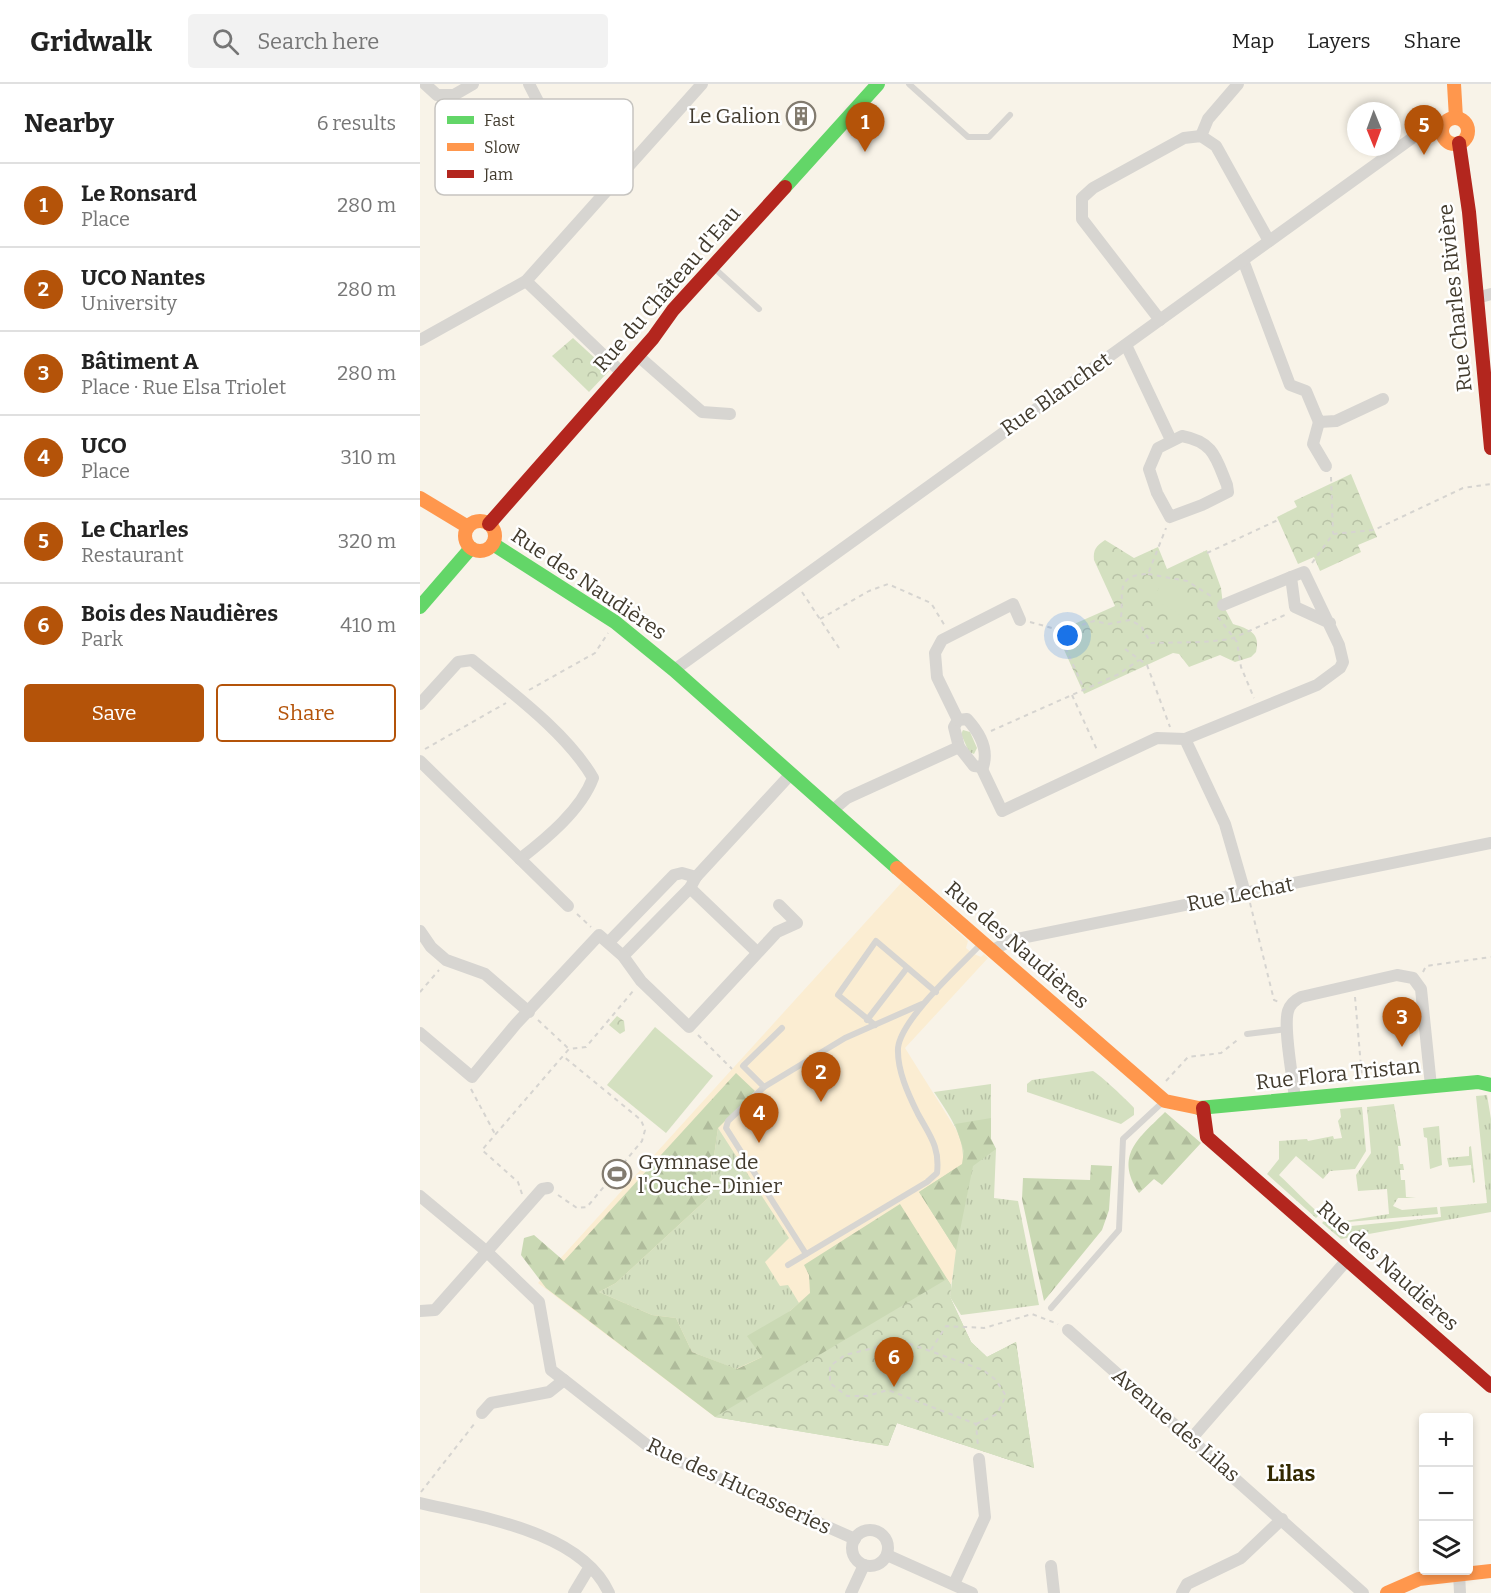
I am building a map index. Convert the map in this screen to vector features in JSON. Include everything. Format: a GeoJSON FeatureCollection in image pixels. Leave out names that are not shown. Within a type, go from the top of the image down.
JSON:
{"type":"FeatureCollection","features":[{"type":"Feature","properties":{"kind":"street"},"geometry":{"type":"LineString","coordinates":[[424,84],[437,95],[454,94],[474,84]]}},
{"type":"Feature","properties":{"kind":"street"},"geometry":{"type":"LineString","coordinates":[[529,84],[537,99]]}},
{"type":"Feature","properties":{"kind":"street"},"geometry":{"type":"LineString","coordinates":[[633,161],[702,84]]}},
{"type":"Feature","properties":{"kind":"street","name":"Rue du Château d'Eau"},"geometry":{"type":"LineString","coordinates":[[489,524],[713,266],[878,84]]}},
{"type":"Feature","properties":{"kind":"street"},"geometry":{"type":"LineString","coordinates":[[1201,136],[1208,119],[1238,84]]}},
{"type":"Feature","properties":{"kind":"street","name":"Rue Charles Rivière"},"geometry":{"type":"LineString","coordinates":[[1454,84],[1456,118],[1464,120],[1468,127],[1468,135],[1459,144],[1484,296],[1491,448]]}},
{"type":"Feature","properties":{"kind":"street"},"geometry":{"type":"LineString","coordinates":[[1456,118],[1445,123],[1442,131],[1448,141],[1459,144]]}},
{"type":"Feature","properties":{"kind":"street","name":"Rue Blanchet"},"geometry":{"type":"LineString","coordinates":[[674,670],[1415,136],[1442,131]]}},
{"type":"Feature","properties":{"kind":"street"},"geometry":{"type":"LineString","coordinates":[[1160,320],[1082,219],[1082,198],[1093,188],[1184,138],[1201,136],[1216,146],[1269,241]]}},
{"type":"Feature","properties":{"kind":"street"},"geometry":{"type":"LineString","coordinates":[[420,340],[526,281],[602,195]]}},
{"type":"Feature","properties":{"kind":"street"},"geometry":{"type":"LineString","coordinates":[[1243,260],[1290,385],[1306,391],[1319,422],[1313,444],[1326,466]]}},
{"type":"Feature","properties":{"kind":"street"},"geometry":{"type":"LineString","coordinates":[[526,281],[621,372]]}},
{"type":"Feature","properties":{"kind":"street"},"geometry":{"type":"LineString","coordinates":[[1126,345],[1171,440]]}},
{"type":"Feature","properties":{"kind":"street"},"geometry":{"type":"LineString","coordinates":[[637,355],[702,412],[730,414]]}},
{"type":"Feature","properties":{"kind":"street"},"geometry":{"type":"LineString","coordinates":[[1319,422],[1336,421],[1383,399]]}},
{"type":"Feature","properties":{"kind":"street"},"geometry":{"type":"LineString","coordinates":[[1182,436],[1200,440],[1210,447],[1228,492],[1170,517],[1157,493],[1149,470],[1158,448],[1171,440],[1182,436]]}},
{"type":"Feature","properties":{"kind":"street"},"geometry":{"type":"LineString","coordinates":[[420,498],[468,527]]}},
{"type":"Feature","properties":{"kind":"street"},"geometry":{"type":"LineString","coordinates":[[477,521],[489,524],[495,533],[493,544],[483,550],[471,548],[465,538],[468,527],[477,521]]}},
{"type":"Feature","properties":{"kind":"street","name":"Rue des Naudières"},"geometry":{"type":"LineString","coordinates":[[493,544],[615,622],[674,670],[790,775],[1165,1101],[1189,1108],[1203,1108],[1207,1137],[1491,1386]]}},
{"type":"Feature","properties":{"kind":"street"},"geometry":{"type":"LineString","coordinates":[[420,607],[471,548]]}},
{"type":"Feature","properties":{"kind":"street"},"geometry":{"type":"LineString","coordinates":[[981,767],[1002,811],[1157,738],[1179,739],[1317,686],[1340,668],[1343,662],[1330,623],[1304,572],[1223,606]]}},
{"type":"Feature","properties":{"kind":"street"},"geometry":{"type":"LineString","coordinates":[[1291,577],[1295,607],[1330,623]]}},
{"type":"Feature","properties":{"kind":"street"},"geometry":{"type":"LineString","coordinates":[[958,720],[937,677],[934,665],[935,653],[942,640],[1013,604],[1020,620]]}},
{"type":"Feature","properties":{"kind":"street"},"geometry":{"type":"LineString","coordinates":[[420,704],[458,662],[472,660],[516,697],[582,759],[593,778],[587,795],[538,845],[520,859]]}},
{"type":"Feature","properties":{"kind":"street"},"geometry":{"type":"LineString","coordinates":[[958,720],[967,719],[980,736],[986,759],[981,767]]}},
{"type":"Feature","properties":{"kind":"street"},"geometry":{"type":"LineString","coordinates":[[958,720],[954,727],[959,747],[967,761],[974,766],[981,767]]}},
{"type":"Feature","properties":{"kind":"street"},"geometry":{"type":"LineString","coordinates":[[1179,739],[1225,824],[1246,893]]}},
{"type":"Feature","properties":{"kind":"street"},"geometry":{"type":"LineString","coordinates":[[833,810],[847,798],[959,747]]}},
{"type":"Feature","properties":{"kind":"street"},"geometry":{"type":"LineString","coordinates":[[420,761],[568,906]]}},
{"type":"Feature","properties":{"kind":"street"},"geometry":{"type":"LineString","coordinates":[[623,956],[790,775]]}},
{"type":"Feature","properties":{"kind":"street","name":"Rue Lechat"},"geometry":{"type":"LineString","coordinates":[[986,947],[1491,843]]}},
{"type":"Feature","properties":{"kind":"street"},"geometry":{"type":"LineString","coordinates":[[420,1032],[472,1077],[516,1024],[674,875],[682,873],[758,952]]}},
{"type":"Feature","properties":{"kind":"street"},"geometry":{"type":"LineString","coordinates":[[604,939],[623,956],[642,981],[689,1027],[777,932],[797,923],[779,905]]}},
{"type":"Feature","properties":{"kind":"street"},"geometry":{"type":"LineString","coordinates":[[420,931],[431,947],[446,960],[485,974],[529,1012]]}},
{"type":"Feature","properties":{"kind":"street"},"geometry":{"type":"LineString","coordinates":[[1295,1099],[1288,1029],[1289,1008],[1301,998],[1397,975],[1404,975],[1415,981],[1422,995],[1431,1086]]}},
{"type":"Feature","properties":{"kind":"street","name":"Rue Flora Tristan"},"geometry":{"type":"LineString","coordinates":[[1203,1108],[1487,1082]]}},
{"type":"Feature","properties":{"kind":"street"},"geometry":{"type":"LineString","coordinates":[[420,1311],[435,1310],[542,1189],[548,1188]]}},
{"type":"Feature","properties":{"kind":"street","name":"Rue des Hucasseries"},"geometry":{"type":"LineString","coordinates":[[420,1196],[486,1251],[539,1302],[551,1370],[652,1449],[855,1539]]}},
{"type":"Feature","properties":{"kind":"street"},"geometry":{"type":"LineString","coordinates":[[1191,1439],[1347,1260]]}},
{"type":"Feature","properties":{"kind":"street","name":"Avenue des Lilas"},"geometry":{"type":"LineString","coordinates":[[1068,1330],[1364,1593]]}},
{"type":"Feature","properties":{"kind":"street"},"geometry":{"type":"LineString","coordinates":[[482,1413],[491,1403],[549,1392],[564,1380]]}},
{"type":"Feature","properties":{"kind":"street"},"geometry":{"type":"LineString","coordinates":[[954,1584],[985,1517],[979,1459]]}},
{"type":"Feature","properties":{"kind":"street"},"geometry":{"type":"LineString","coordinates":[[420,1503],[504,1523],[555,1542],[574,1554],[589,1568],[609,1593]]}},
{"type":"Feature","properties":{"kind":"street"},"geometry":{"type":"LineString","coordinates":[[1182,1593],[1187,1584],[1241,1558],[1282,1519]]}},
{"type":"Feature","properties":{"kind":"street"},"geometry":{"type":"LineString","coordinates":[[864,1532],[880,1534],[887,1543],[887,1555],[875,1566],[864,1565],[853,1554],[855,1539],[864,1532]]}},
{"type":"Feature","properties":{"kind":"street"},"geometry":{"type":"LineString","coordinates":[[887,1555],[972,1593]]}},
{"type":"Feature","properties":{"kind":"street"},"geometry":{"type":"LineString","coordinates":[[851,1593],[864,1565]]}},
{"type":"Feature","properties":{"kind":"street"},"geometry":{"type":"LineString","coordinates":[[1051,1566],[1054,1593]]}},
{"type":"Feature","properties":{"kind":"street"},"geometry":{"type":"LineString","coordinates":[[574,1593],[589,1568]]}},
{"type":"Feature","properties":{"kind":"street"},"geometry":{"type":"LineString","coordinates":[[1473,1572],[1491,1571]]}},
{"type":"Feature","properties":{"kind":"street"},"geometry":{"type":"LineString","coordinates":[[1387,1593],[1419,1579],[1446,1575]]}},
{"type":"Feature","properties":{"kind":"street"},"geometry":{"type":"LineString","coordinates":[[1459,1575],[1461,1593]]}},
{"type":"Feature","properties":{"kind":"lane"},"geometry":{"type":"LineString","coordinates":[[909,84],[968,137],[989,137],[1010,115]]}},
{"type":"Feature","properties":{"kind":"lane"},"geometry":{"type":"LineString","coordinates":[[713,266],[759,309]]}},
{"type":"Feature","properties":{"kind":"lane"},"geometry":{"type":"LineString","coordinates":[[875,1025],[838,995],[876,941],[936,992]]}},
{"type":"Feature","properties":{"kind":"lane"},"geometry":{"type":"LineString","coordinates":[[788,1265],[927,1182],[937,1173],[939,1152],[912,1102],[899,1065],[898,1045],[909,1023],[923,1004],[986,947]]}},
{"type":"Feature","properties":{"kind":"lane"},"geometry":{"type":"LineString","coordinates":[[867,1020],[908,968]]}},
{"type":"Feature","properties":{"kind":"lane"},"geometry":{"type":"LineString","coordinates":[[806,1254],[726,1128],[728,1121],[764,1087],[845,1038],[923,1004]]}},
{"type":"Feature","properties":{"kind":"lane"},"geometry":{"type":"LineString","coordinates":[[764,1087],[743,1066],[782,1028]]}},
{"type":"Feature","properties":{"kind":"lane"},"geometry":{"type":"LineString","coordinates":[[1247,1034],[1288,1029]]}},
{"type":"Feature","properties":{"kind":"lane"},"geometry":{"type":"LineString","coordinates":[[1051,1308],[1119,1230],[1123,1139],[1165,1101]]}},
{"type":"Feature","properties":{"kind":"path"},"geometry":{"type":"LineString","coordinates":[[1304,572],[1333,534],[1333,483],[1326,466]]}},
{"type":"Feature","properties":{"kind":"path"},"geometry":{"type":"LineString","coordinates":[[1333,534],[1374,530],[1463,488],[1491,484]]}},
{"type":"Feature","properties":{"kind":"path"},"geometry":{"type":"LineString","coordinates":[[1148,574],[1170,517]]}},
{"type":"Feature","properties":{"kind":"path"},"geometry":{"type":"LineString","coordinates":[[1207,553],[1278,520]]}},
{"type":"Feature","properties":{"kind":"path"},"geometry":{"type":"LineString","coordinates":[[1121,617],[1121,593],[1124,581],[1133,575],[1148,574],[1187,581],[1223,606],[1217,611],[1218,616],[1234,637],[1239,650],[1240,667],[1258,709]]}},
{"type":"Feature","properties":{"kind":"path"},"geometry":{"type":"LineString","coordinates":[[795,583],[839,648]]}},
{"type":"Feature","properties":{"kind":"path"},"geometry":{"type":"LineString","coordinates":[[820,619],[869,591],[888,584],[931,603],[951,635]]}},
{"type":"Feature","properties":{"kind":"path"},"geometry":{"type":"LineString","coordinates":[[1020,620],[1063,631],[1090,622],[1101,621],[1108,624],[1130,620],[1141,626],[1151,642],[1203,642],[1234,637],[1299,609]]}},
{"type":"Feature","properties":{"kind":"path"},"geometry":{"type":"LineString","coordinates":[[420,752],[595,653],[615,622]]}},
{"type":"Feature","properties":{"kind":"path"},"geometry":{"type":"LineString","coordinates":[[1063,631],[1061,638],[1084,689]]}},
{"type":"Feature","properties":{"kind":"path"},"geometry":{"type":"LineString","coordinates":[[1125,649],[1147,665],[1179,739]]}},
{"type":"Feature","properties":{"kind":"path"},"geometry":{"type":"LineString","coordinates":[[980,736],[1119,674],[1139,660]]}},
{"type":"Feature","properties":{"kind":"path"},"geometry":{"type":"LineString","coordinates":[[1072,695],[1104,764]]}},
{"type":"Feature","properties":{"kind":"path"},"geometry":{"type":"LineString","coordinates":[[1246,893],[1274,1000],[1289,1008]]}},
{"type":"Feature","properties":{"kind":"path"},"geometry":{"type":"LineString","coordinates":[[568,906],[604,939]]}},
{"type":"Feature","properties":{"kind":"path"},"geometry":{"type":"LineString","coordinates":[[1415,981],[1426,966],[1491,957]]}},
{"type":"Feature","properties":{"kind":"path"},"geometry":{"type":"LineString","coordinates":[[420,992],[446,960]]}},
{"type":"Feature","properties":{"kind":"path"},"geometry":{"type":"LineString","coordinates":[[526,1207],[518,1182],[482,1150],[569,1049],[586,1047],[642,981]]}},
{"type":"Feature","properties":{"kind":"path"},"geometry":{"type":"LineString","coordinates":[[1352,985],[1363,1084]]}},
{"type":"Feature","properties":{"kind":"path"},"geometry":{"type":"LineString","coordinates":[[529,1012],[569,1049]]}},
{"type":"Feature","properties":{"kind":"path"},"geometry":{"type":"LineString","coordinates":[[689,1027],[732,1070]]}},
{"type":"Feature","properties":{"kind":"path"},"geometry":{"type":"LineString","coordinates":[[1162,1085],[1188,1058],[1221,1053],[1247,1034]]}},
{"type":"Feature","properties":{"kind":"path"},"geometry":{"type":"LineString","coordinates":[[548,1188],[577,1208],[585,1209],[642,1142],[645,1130],[641,1120],[563,1056]]}},
{"type":"Feature","properties":{"kind":"path"},"geometry":{"type":"LineString","coordinates":[[472,1077],[467,1084],[495,1134]]}},
{"type":"Feature","properties":{"kind":"path"},"geometry":{"type":"LineString","coordinates":[[931,1350],[946,1326],[984,1328],[1032,1314],[1045,1317],[1068,1330]]}},
{"type":"Feature","properties":{"kind":"path"},"geometry":{"type":"LineString","coordinates":[[902,1341],[983,1370],[996,1380],[1006,1396],[997,1414],[976,1424],[888,1390],[867,1396],[847,1396],[830,1383],[830,1366],[845,1355],[902,1341]]}},
{"type":"Feature","properties":{"kind":"path"},"geometry":{"type":"LineString","coordinates":[[420,1493],[482,1413]]}},
{"type":"Feature","properties":{"kind":"path"},"geometry":{"type":"LineString","coordinates":[[976,1424],[979,1459]]}},
{"type":"Feature","properties":{"kind":"shaded area"},"geometry":{"type":"Polygon","coordinates":[[[902,882],[968,941],[966,948],[972,953],[981,957],[984,954],[988,958],[905,1048],[972,1155],[951,1285],[947,1279],[715,1417],[538,1283],[902,882]]]}},
{"type":"Feature","properties":{"kind":"green space"},"geometry":{"type":"Polygon","coordinates":[[[573,338],[609,371],[589,392],[552,356],[573,338]]]}},
{"type":"Feature","properties":{"kind":"green space"},"geometry":{"type":"Polygon","coordinates":[[[1351,474],[1377,537],[1358,545],[1361,552],[1320,571],[1314,557],[1298,564],[1277,517],[1297,507],[1294,501],[1351,474]]]}},
{"type":"Feature","properties":{"kind":"green space"},"geometry":{"type":"Polygon","coordinates":[[[1105,540],[1134,558],[1158,547],[1167,569],[1207,550],[1221,588],[1223,605],[1233,624],[1249,630],[1255,636],[1256,652],[1251,657],[1235,662],[1220,655],[1189,667],[1179,654],[1173,653],[1084,694],[1056,632],[1115,606],[1094,560],[1096,548],[1105,540]]]}},
{"type":"Feature","properties":{"kind":"green space"},"geometry":{"type":"Polygon","coordinates":[[[1164,579],[1197,599],[1185,618],[1153,598],[1164,579]]]}},
{"type":"Feature","properties":{"kind":"green space"},"geometry":{"type":"Polygon","coordinates":[[[963,730],[970,732],[977,748],[974,754],[969,752],[961,734],[963,730]]]}},
{"type":"Feature","properties":{"kind":"green space"},"geometry":{"type":"Polygon","coordinates":[[[617,1016],[624,1021],[625,1031],[620,1034],[609,1025],[617,1016]]]}},
{"type":"Feature","properties":{"kind":"green space"},"geometry":{"type":"Polygon","coordinates":[[[655,1027],[713,1076],[666,1133],[607,1085],[655,1027]]]}},
{"type":"Feature","properties":{"kind":"green space"},"geometry":{"type":"Polygon","coordinates":[[[1093,1071],[1134,1108],[1134,1115],[1121,1124],[1027,1092],[1027,1084],[1032,1080],[1093,1071]]]}},
{"type":"Feature","properties":{"kind":"green space"},"geometry":{"type":"Polygon","coordinates":[[[736,1073],[755,1091],[718,1128],[708,1198],[616,1283],[599,1292],[652,1315],[676,1318],[692,1352],[737,1369],[762,1357],[747,1336],[790,1311],[810,1293],[809,1275],[804,1265],[900,1204],[951,1285],[950,1297],[971,1342],[987,1357],[1016,1342],[1034,1468],[897,1423],[888,1446],[715,1417],[546,1288],[521,1255],[524,1238],[534,1235],[564,1261],[736,1073]]]}},
{"type":"Feature","properties":{"kind":"green space"},"geometry":{"type":"Polygon","coordinates":[[[991,1084],[991,1139],[996,1149],[994,1198],[1018,1201],[1039,1305],[961,1315],[950,1297],[956,1250],[919,1192],[963,1164],[959,1135],[934,1092],[991,1084]]]}},
{"type":"Feature","properties":{"kind":"green space"},"geometry":{"type":"Polygon","coordinates":[[[1487,1095],[1491,1119],[1491,1212],[1341,1239],[1322,1223],[1325,1220],[1332,1226],[1351,1226],[1441,1217],[1440,1207],[1487,1203],[1476,1096],[1487,1095]]]}},
{"type":"Feature","properties":{"kind":"green space"},"geometry":{"type":"Polygon","coordinates":[[[1394,1104],[1401,1146],[1398,1146],[1400,1164],[1403,1164],[1404,1170],[1400,1170],[1401,1180],[1405,1180],[1406,1197],[1416,1198],[1398,1198],[1393,1206],[1402,1210],[1437,1207],[1438,1214],[1345,1221],[1389,1214],[1387,1189],[1358,1191],[1356,1175],[1371,1153],[1367,1107],[1394,1104]]]}},
{"type":"Feature","properties":{"kind":"green space"},"geometry":{"type":"Polygon","coordinates":[[[1362,1107],[1366,1151],[1355,1169],[1330,1171],[1323,1179],[1296,1156],[1279,1175],[1320,1214],[1316,1218],[1267,1174],[1279,1159],[1279,1141],[1307,1139],[1308,1141],[1333,1136],[1334,1139],[1342,1138],[1338,1121],[1341,1117],[1340,1109],[1362,1107]]]}},
{"type":"Feature","properties":{"kind":"green space"},"geometry":{"type":"Polygon","coordinates":[[[1165,1112],[1201,1143],[1162,1185],[1154,1179],[1139,1193],[1132,1180],[1129,1158],[1146,1130],[1165,1112]]]}},
{"type":"Feature","properties":{"kind":"green space"},"geometry":{"type":"Polygon","coordinates":[[[991,1118],[991,1139],[996,1149],[973,1166],[956,1250],[919,1192],[962,1164],[964,1151],[955,1124],[991,1118]]]}},
{"type":"Feature","properties":{"kind":"green space"},"geometry":{"type":"Polygon","coordinates":[[[1439,1126],[1442,1165],[1430,1169],[1427,1138],[1424,1137],[1423,1128],[1439,1126]]]}},
{"type":"Feature","properties":{"kind":"green space"},"geometry":{"type":"Polygon","coordinates":[[[718,1128],[789,1238],[765,1262],[780,1286],[788,1285],[799,1303],[790,1311],[762,1357],[736,1369],[692,1352],[676,1318],[652,1315],[599,1292],[616,1283],[708,1198],[718,1128]]]}},
{"type":"Feature","properties":{"kind":"green space"},"geometry":{"type":"Polygon","coordinates":[[[1471,1146],[1475,1182],[1473,1183],[1471,1165],[1449,1167],[1447,1158],[1469,1156],[1471,1146]]]}},
{"type":"Feature","properties":{"kind":"green space"},"geometry":{"type":"Polygon","coordinates":[[[1091,1165],[1112,1166],[1109,1210],[1102,1230],[1044,1301],[1022,1199],[1023,1178],[1090,1180],[1091,1165]]]}},
{"type":"Feature","properties":{"kind":"green space"},"geometry":{"type":"Polygon","coordinates":[[[947,1279],[951,1285],[950,1297],[971,1342],[987,1357],[1016,1342],[1034,1468],[897,1423],[888,1446],[715,1417],[947,1279]]]}},
{"type":"Feature","properties":{"kind":"traffic: fast"},"geometry":{"type":"LineString","coordinates":[[785,187],[878,84]]}},
{"type":"Feature","properties":{"kind":"traffic: fast"},"geometry":{"type":"LineString","coordinates":[[493,544],[615,622],[674,670],[897,868]]}},
{"type":"Feature","properties":{"kind":"traffic: fast"},"geometry":{"type":"LineString","coordinates":[[420,607],[471,548]]}},
{"type":"Feature","properties":{"kind":"traffic: fast"},"geometry":{"type":"LineString","coordinates":[[1199,1108],[1478,1082],[1491,1085]]}},
{"type":"Feature","properties":{"kind":"traffic: slow"},"geometry":{"type":"LineString","coordinates":[[1454,84],[1456,118]]}},
{"type":"Feature","properties":{"kind":"traffic: slow"},"geometry":{"type":"LineString","coordinates":[[1455,118],[1464,122],[1468,131],[1464,140],[1455,144],[1446,140],[1442,131],[1446,122],[1455,118]]}},
{"type":"Feature","properties":{"kind":"traffic: slow"},"geometry":{"type":"LineString","coordinates":[[420,498],[468,527]]}},
{"type":"Feature","properties":{"kind":"traffic: slow"},"geometry":{"type":"LineString","coordinates":[[480,521],[491,525],[495,536],[491,547],[480,551],[469,547],[465,536],[469,525],[480,521]]}},
{"type":"Feature","properties":{"kind":"traffic: slow"},"geometry":{"type":"LineString","coordinates":[[897,868],[1165,1101],[1199,1108]]}},
{"type":"Feature","properties":{"kind":"traffic: slow"},"geometry":{"type":"LineString","coordinates":[[1387,1593],[1419,1579],[1491,1571]]}},
{"type":"Feature","properties":{"kind":"traffic: jam"},"geometry":{"type":"LineString","coordinates":[[1459,143],[1469,212],[1491,448]]}},
{"type":"Feature","properties":{"kind":"traffic: jam"},"geometry":{"type":"LineString","coordinates":[[489,524],[653,338],[673,310],[785,187]]}},
{"type":"Feature","properties":{"kind":"traffic: jam"},"geometry":{"type":"LineString","coordinates":[[1203,1108],[1207,1137],[1491,1386]]}},
{"type":"Feature","properties":{"kind":"place","name":"Le Galion"},"geometry":{"type":"Point","coordinates":[801,116]}},
{"type":"Feature","properties":{"kind":"place","name":"Le Ronsard"},"geometry":{"type":"Point","coordinates":[865,152]}},
{"type":"Feature","properties":{"kind":"place","name":"Le Charles"},"geometry":{"type":"Point","coordinates":[1424,155]}},
{"type":"Feature","properties":{"kind":"place","name":"Bâtiment A"},"geometry":{"type":"Point","coordinates":[1402,1047]}},
{"type":"Feature","properties":{"kind":"place","name":"UCO Nantes"},"geometry":{"type":"Point","coordinates":[821,1102]}},
{"type":"Feature","properties":{"kind":"place","name":"UCO"},"geometry":{"type":"Point","coordinates":[759,1143]}},
{"type":"Feature","properties":{"kind":"place","name":"Gymnase de l'Ouche-Dinier"},"geometry":{"type":"Point","coordinates":[617,1174]}},
{"type":"Feature","properties":{"kind":"place","name":"Bois des Naudières"},"geometry":{"type":"Point","coordinates":[894,1387]}},
{"type":"Feature","properties":{"kind":"district","name":"Lilas"},"geometry":{"type":"Point","coordinates":[1291,1473]}}]}
